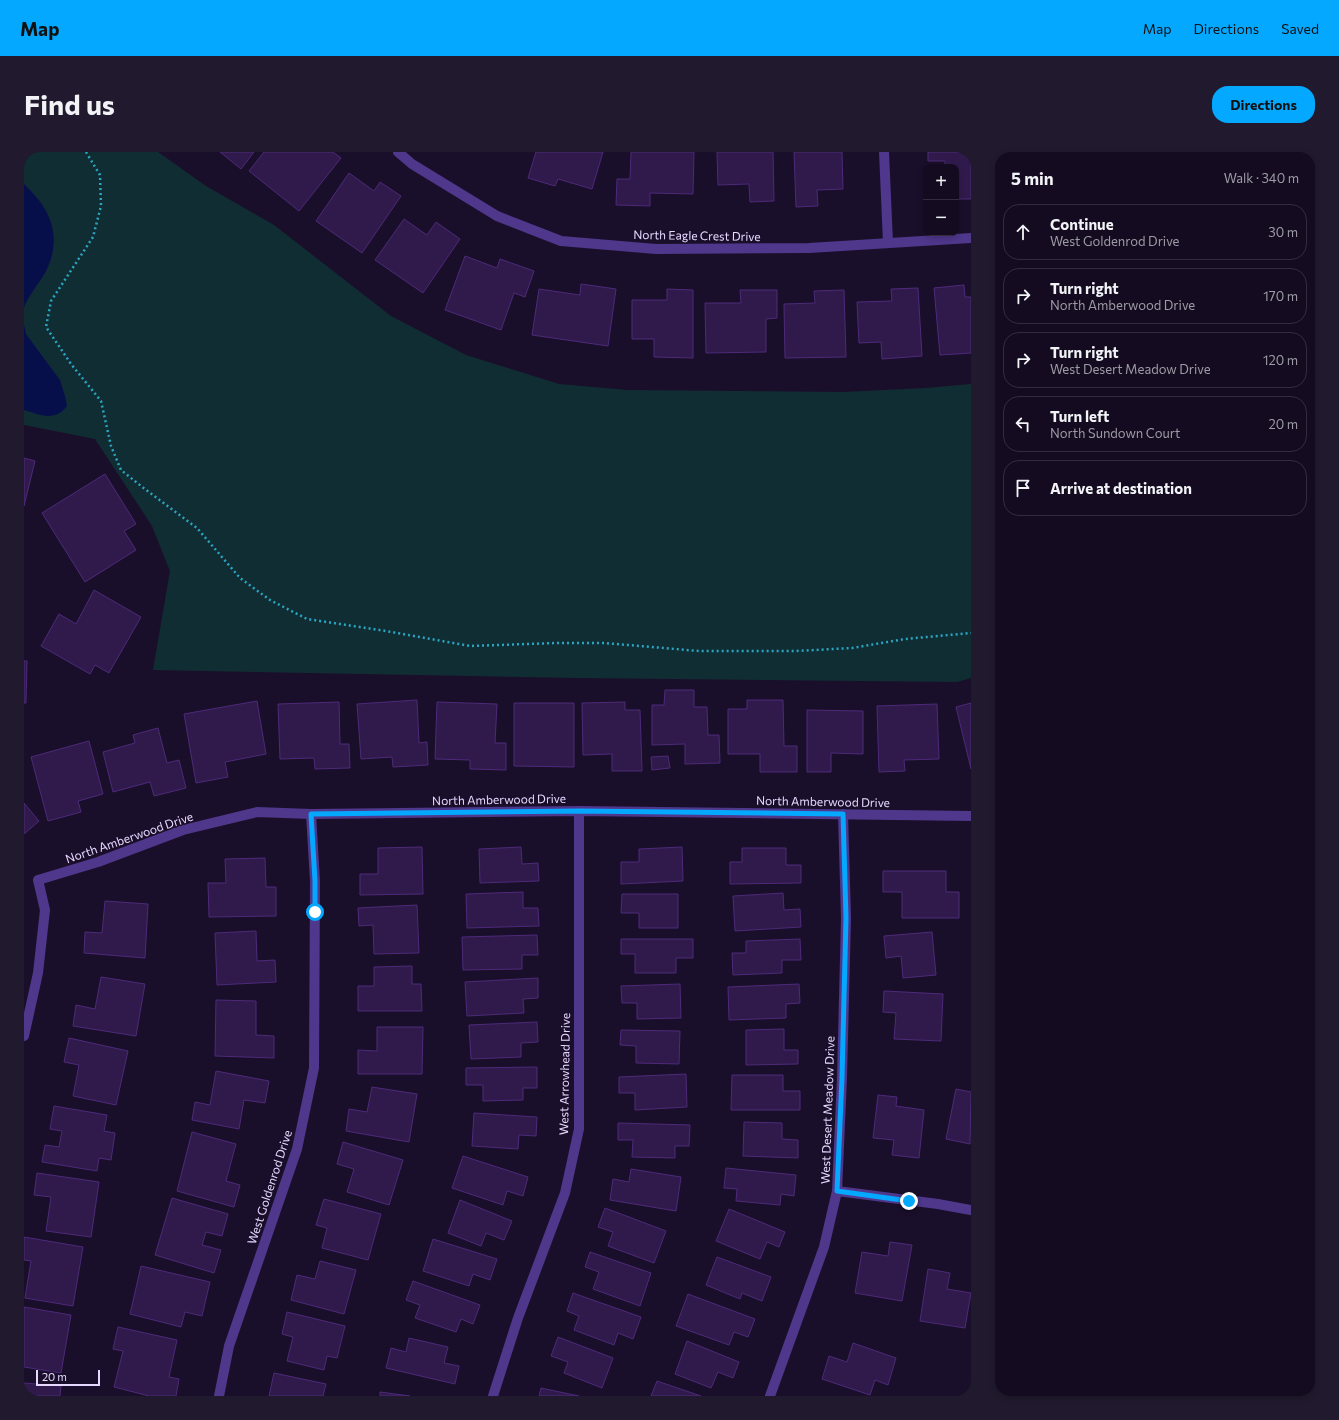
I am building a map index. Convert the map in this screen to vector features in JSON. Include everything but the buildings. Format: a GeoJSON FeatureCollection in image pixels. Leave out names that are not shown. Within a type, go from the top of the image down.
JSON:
{"type":"FeatureCollection","features":[{"type":"Feature","properties":{"kind":"street","name":"North Eagle Crest Drive"},"geometry":{"type":"LineString","coordinates":[[398,152],[412,164],[497,216],[560,241],[656,249],[809,248],[971,238]]}},
{"type":"Feature","properties":{"kind":"street"},"geometry":{"type":"LineString","coordinates":[[884,152],[888,243]]}},
{"type":"Feature","properties":{"kind":"street","name":"North Amberwood Drive"},"geometry":{"type":"LineString","coordinates":[[24,1036],[38,973],[45,910],[38,880],[98,862],[183,830],[257,812],[311,814],[579,811],[971,816]]}},
{"type":"Feature","properties":{"kind":"street","name":"West Arrowhead Drive"},"geometry":{"type":"LineString","coordinates":[[493,1396],[518,1318],[565,1193],[578,1128],[579,811]]}},
{"type":"Feature","properties":{"kind":"street","name":"West Goldenrod Drive"},"geometry":{"type":"LineString","coordinates":[[220,1396],[229,1346],[297,1149],[314,1068],[315,881],[311,814]]}},
{"type":"Feature","properties":{"kind":"street","name":"West Desert Meadow Drive"},"geometry":{"type":"LineString","coordinates":[[770,1396],[824,1247],[837,1191],[842,1078],[846,918],[843,814]]}},
{"type":"Feature","properties":{"kind":"street"},"geometry":{"type":"LineString","coordinates":[[837,1191],[938,1204],[971,1210]]}},
{"type":"Feature","properties":{"kind":"path"},"geometry":{"type":"LineString","coordinates":[[86,152],[100,175],[101,206],[93,237],[51,301],[46,327],[72,364],[101,401],[111,446],[121,470],[197,528],[240,578],[270,600],[307,619],[470,646],[604,643],[700,652],[796,651],[852,648],[906,639],[971,633]]}},
{"type":"Feature","properties":{"kind":"green space"},"geometry":{"type":"Polygon","coordinates":[[[24,152],[158,152],[206,186],[274,225],[391,316],[466,355],[559,384],[628,390],[843,392],[971,384],[971,678],[957,682],[579,678],[153,670],[170,571],[152,526],[95,439],[24,425],[24,152]]]}},
{"type":"Feature","properties":{"kind":"shaded area"},"geometry":{"type":"Polygon","coordinates":[[[24,184],[37,197],[45,209],[53,229],[54,246],[50,262],[24,307],[24,184]]]}},
{"type":"Feature","properties":{"kind":"shaded area"},"geometry":{"type":"Polygon","coordinates":[[[24,325],[26,334],[60,380],[65,396],[67,406],[62,411],[52,416],[36,414],[24,410],[24,325]]]}},
{"type":"Feature","properties":{"kind":"route"},"geometry":{"type":"LineString","coordinates":[[315,912],[315,881],[311,814],[579,811],[843,814],[846,918],[842,1078],[837,1191],[909,1201]]}}]}
